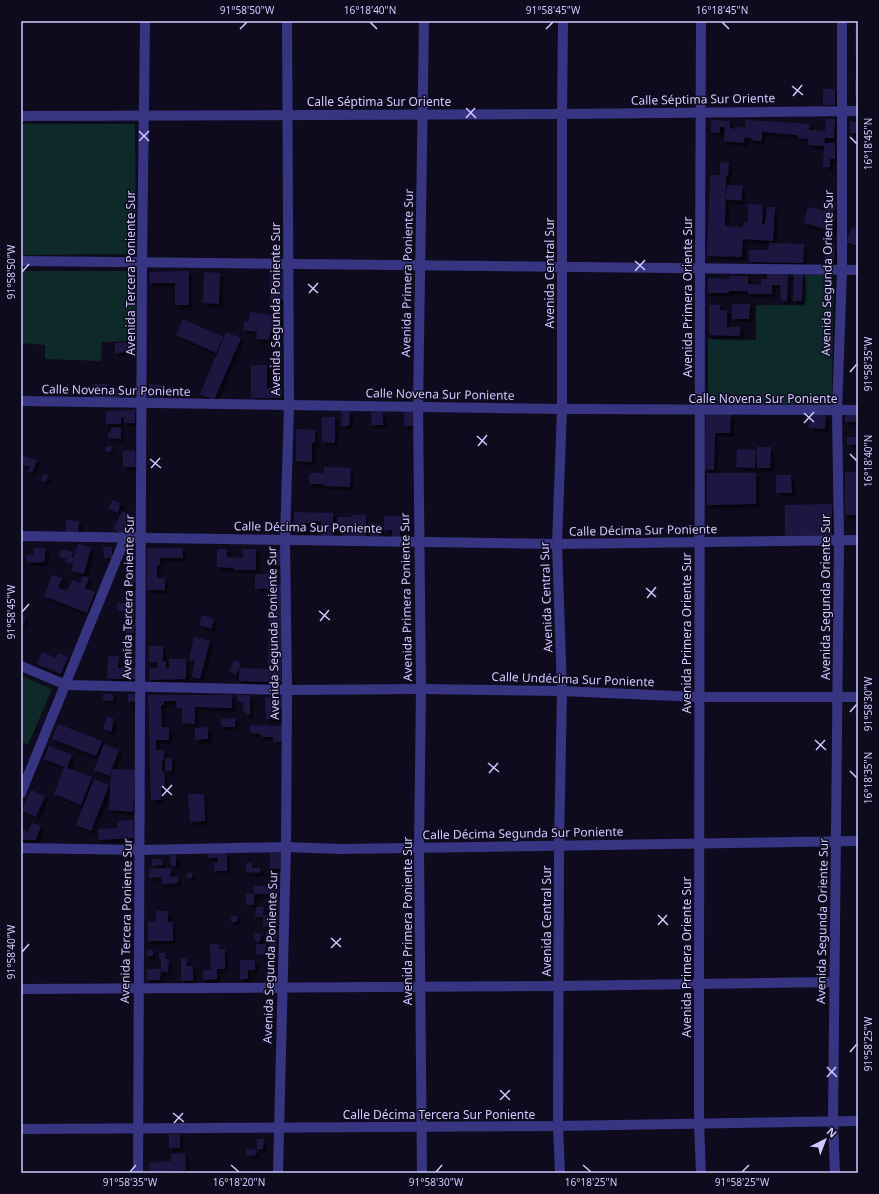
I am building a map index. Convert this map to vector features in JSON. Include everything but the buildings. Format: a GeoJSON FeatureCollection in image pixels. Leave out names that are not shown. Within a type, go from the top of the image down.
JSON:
{"type":"FeatureCollection","features":[{"type":"Feature","properties":{"kind":"street","name":"Avenida Tercera Poniente Sur"},"geometry":{"type":"LineString","coordinates":[[138,1173],[142,263],[145,21]]}},
{"type":"Feature","properties":{"kind":"street","name":"Avenida Segunda Poniente Sur"},"geometry":{"type":"LineString","coordinates":[[278,1173],[286,847],[287,690],[285,540],[289,405],[287,21]]}},
{"type":"Feature","properties":{"kind":"street","name":"Avenida Primera Poniente Sur"},"geometry":{"type":"LineString","coordinates":[[422,1173],[419,848],[421,689],[418,542],[418,407],[424,21]]}},
{"type":"Feature","properties":{"kind":"street","name":"Avenida Central Sur"},"geometry":{"type":"LineString","coordinates":[[560,1173],[558,1126],[559,846],[562,691],[557,544],[562,409],[563,21]]}},
{"type":"Feature","properties":{"kind":"street","name":"Avenida Primera Oriente Sur"},"geometry":{"type":"LineString","coordinates":[[701,21],[699,542],[699,1123],[701,1173]]}},
{"type":"Feature","properties":{"kind":"street","name":"Avenida Segunda Oriente Sur"},"geometry":{"type":"LineString","coordinates":[[835,1173],[833,1121],[839,540],[837,410],[842,270],[842,21]]}},
{"type":"Feature","properties":{"kind":"street","name":"Calle Séptima Sur Oriente"},"geometry":{"type":"LineString","coordinates":[[21,116],[562,114],[858,111]]}},
{"type":"Feature","properties":{"kind":"street"},"geometry":{"type":"LineString","coordinates":[[21,262],[858,270]]}},
{"type":"Feature","properties":{"kind":"street","name":"Calle Novena Sur Poniente"},"geometry":{"type":"LineString","coordinates":[[21,402],[700,411],[858,410]]}},
{"type":"Feature","properties":{"kind":"street","name":"Calle Décima Sur Poniente"},"geometry":{"type":"LineString","coordinates":[[21,536],[557,544],[858,540]]}},
{"type":"Feature","properties":{"kind":"street"},"geometry":{"type":"LineString","coordinates":[[22,788],[66,685],[125,538]]}},
{"type":"Feature","properties":{"kind":"street"},"geometry":{"type":"LineString","coordinates":[[21,666],[66,685]]}},
{"type":"Feature","properties":{"kind":"street","name":"Calle Undécima Sur Poniente"},"geometry":{"type":"LineString","coordinates":[[66,685],[287,690],[421,689],[562,691],[699,697],[858,697]]}},
{"type":"Feature","properties":{"kind":"street","name":"Calle Décima Segunda Sur Poniente"},"geometry":{"type":"LineString","coordinates":[[21,848],[140,850],[286,847],[341,849],[858,841]]}},
{"type":"Feature","properties":{"kind":"street"},"geometry":{"type":"LineString","coordinates":[[21,989],[559,986],[834,982]]}},
{"type":"Feature","properties":{"kind":"street","name":"Calle Décima Tercera Sur Poniente"},"geometry":{"type":"LineString","coordinates":[[21,1129],[558,1126],[858,1121]]}},
{"type":"Feature","properties":{"kind":"green space"},"geometry":{"type":"Polygon","coordinates":[[[21,124],[135,124],[136,254],[21,255],[21,124]]]}},
{"type":"Feature","properties":{"kind":"green space"},"geometry":{"type":"Polygon","coordinates":[[[21,271],[135,271],[136,341],[102,342],[101,361],[45,359],[45,345],[21,343],[21,271]]]}},
{"type":"Feature","properties":{"kind":"green space"},"geometry":{"type":"Polygon","coordinates":[[[805,275],[833,275],[832,405],[708,404],[708,339],[756,340],[756,305],[804,305],[805,275]]]}},
{"type":"Feature","properties":{"kind":"green space"},"geometry":{"type":"Polygon","coordinates":[[[21,676],[52,689],[28,745],[21,741],[21,676]]]}}]}
